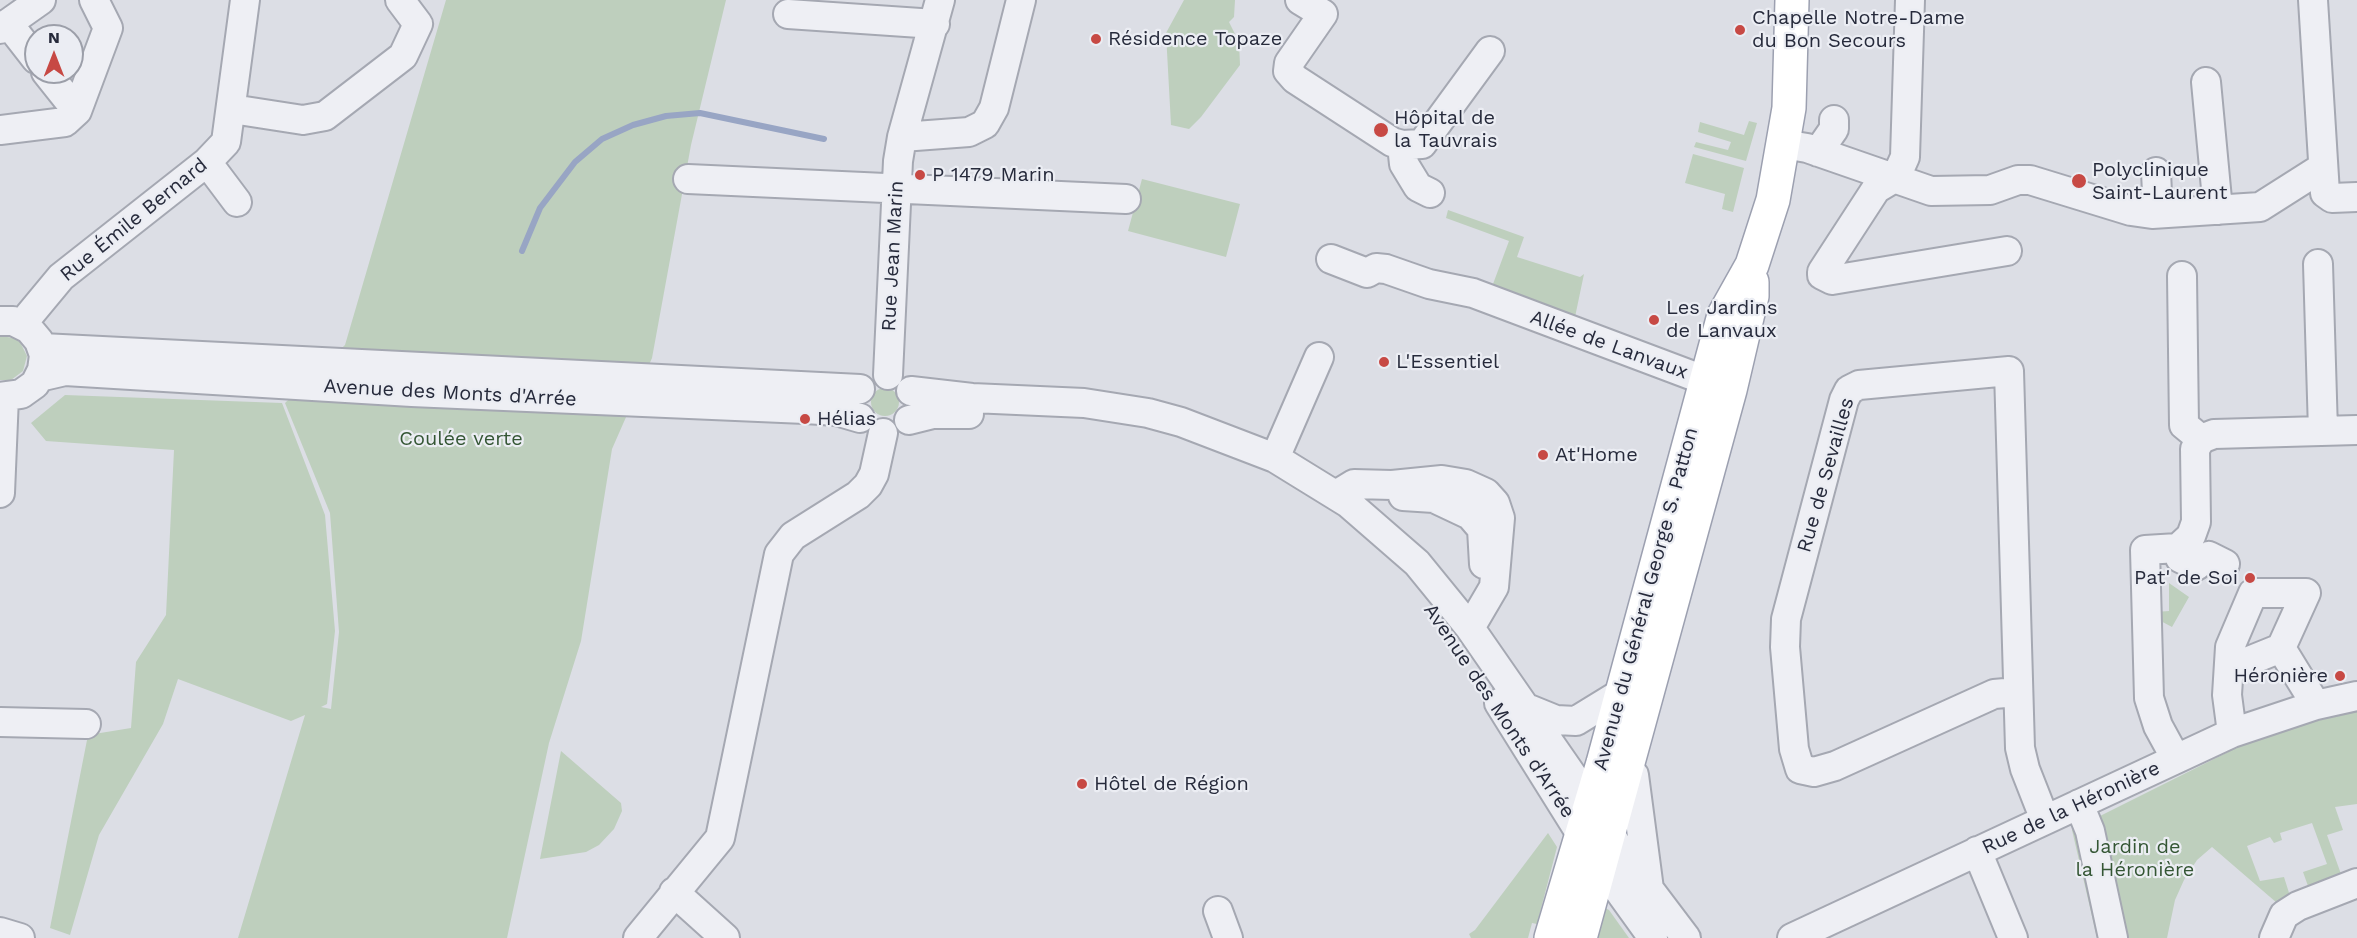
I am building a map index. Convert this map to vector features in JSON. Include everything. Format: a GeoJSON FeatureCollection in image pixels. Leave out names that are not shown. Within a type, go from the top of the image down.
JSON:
{"type":"FeatureCollection","features":[{"type":"Feature","properties":{"kind":"main road","name":"Avenue du Général George S. Patton"},"geometry":{"type":"LineString","coordinates":[[1551,938],[1594,832],[1626,767],[1717,385],[1724,315],[1752,265],[1773,200],[1789,108],[1792,0]]}},
{"type":"Feature","properties":{"kind":"main road","name":"Avenue du Général George S. Patton"},"geometry":{"type":"LineString","coordinates":[[1580,938],[1599,863],[1591,802],[1620,694],[1717,385]]}},
{"type":"Feature","properties":{"kind":"street"},"geometry":{"type":"LineString","coordinates":[[24,46],[4,26],[41,0]]}},
{"type":"Feature","properties":{"kind":"street"},"geometry":{"type":"LineString","coordinates":[[0,130],[65,122],[76,111],[108,28],[94,0]]}},
{"type":"Feature","properties":{"kind":"street","name":"Rue Émile Bernard"},"geometry":{"type":"LineString","coordinates":[[11,323],[61,277],[207,162],[226,142],[245,0]]}},
{"type":"Feature","properties":{"kind":"street"},"geometry":{"type":"LineString","coordinates":[[232,109],[303,120],[325,116],[403,56],[418,24],[400,0]]}},
{"type":"Feature","properties":{"kind":"street"},"geometry":{"type":"LineString","coordinates":[[902,136],[959,133],[985,124],[994,108],[1022,0]]}},
{"type":"Feature","properties":{"kind":"street"},"geometry":{"type":"LineString","coordinates":[[1300,0],[1323,14],[1289,63],[1288,71],[1295,79],[1392,142],[1402,146],[1422,144],[1490,51]]}},
{"type":"Feature","properties":{"kind":"street"},"geometry":{"type":"LineString","coordinates":[[1910,0],[1905,157],[1896,177],[1876,189],[1822,272],[1826,279],[2007,251]]}},
{"type":"Feature","properties":{"kind":"street"},"geometry":{"type":"LineString","coordinates":[[2313,0],[2325,193],[2328,197],[2357,197]]}},
{"type":"Feature","properties":{"kind":"street"},"geometry":{"type":"LineString","coordinates":[[788,14],[937,12]]}},
{"type":"Feature","properties":{"kind":"street","name":"Rue Jean Marin"},"geometry":{"type":"LineString","coordinates":[[888,375],[897,189],[902,136],[937,12]]}},
{"type":"Feature","properties":{"kind":"street"},"geometry":{"type":"LineString","coordinates":[[2206,82],[2218,210]]}},
{"type":"Feature","properties":{"kind":"street"},"geometry":{"type":"LineString","coordinates":[[55,84],[76,111]]}},
{"type":"Feature","properties":{"kind":"street"},"geometry":{"type":"LineString","coordinates":[[1818,152],[1834,129],[1834,120]]}},
{"type":"Feature","properties":{"kind":"street"},"geometry":{"type":"LineString","coordinates":[[1783,144],[1818,152],[1882,176],[1896,177],[1914,187],[1954,192],[1990,190],[2018,180],[2030,180],[2122,208],[2218,210],[2260,207],[2324,167]]}},
{"type":"Feature","properties":{"kind":"street"},"geometry":{"type":"LineString","coordinates":[[1402,146],[1404,164],[1418,187],[1430,193]]}},
{"type":"Feature","properties":{"kind":"street"},"geometry":{"type":"LineString","coordinates":[[207,162],[237,202]]}},
{"type":"Feature","properties":{"kind":"street"},"geometry":{"type":"LineString","coordinates":[[2156,172],[2158,207]]}},
{"type":"Feature","properties":{"kind":"street"},"geometry":{"type":"LineString","coordinates":[[688,179],[1126,199]]}},
{"type":"Feature","properties":{"kind":"street","name":"Allée de Lanvaux"},"geometry":{"type":"LineString","coordinates":[[1331,260],[1367,273],[1376,268],[1386,269],[1429,284],[1473,293],[1717,385]]}},
{"type":"Feature","properties":{"kind":"street"},"geometry":{"type":"LineString","coordinates":[[2318,264],[2324,431]]}},
{"type":"Feature","properties":{"kind":"street"},"geometry":{"type":"LineString","coordinates":[[2182,276],[2184,425],[2201,439]]}},
{"type":"Feature","properties":{"kind":"street"},"geometry":{"type":"LineString","coordinates":[[0,493],[2,397],[28,390],[39,376],[44,363],[42,348],[35,334],[11,323]]}},
{"type":"Feature","properties":{"kind":"street","name":"Avenue des Monts d'Arrée"},"geometry":{"type":"LineString","coordinates":[[42,348],[860,389]]}},
{"type":"Feature","properties":{"kind":"street"},"geometry":{"type":"LineString","coordinates":[[1275,459],[1318,357]]}},
{"type":"Feature","properties":{"kind":"street","name":"Avenue des Monts d'Arrée"},"geometry":{"type":"LineString","coordinates":[[39,376],[64,371],[412,392],[805,409],[836,411],[872,425]]}},
{"type":"Feature","properties":{"kind":"street","name":"Rue de Sevailles"},"geometry":{"type":"LineString","coordinates":[[2017,692],[1994,694],[1835,766],[1814,772],[1800,769],[1794,749],[1785,647],[1786,619],[1844,400],[1849,390],[1859,385],[2009,371],[2020,748],[2025,769],[2045,820]]}},
{"type":"Feature","properties":{"kind":"street"},"geometry":{"type":"LineString","coordinates":[[638,938],[720,838],[778,554],[793,536],[858,495],[868,485],[874,474],[872,425],[856,404],[860,389],[872,378],[888,375],[902,380],[911,391],[914,406],[909,420],[898,430],[872,425]]}},
{"type":"Feature","properties":{"kind":"street","name":"Avenue des Monts d'Arrée"},"geometry":{"type":"LineString","coordinates":[[911,391],[953,396],[1084,404],[1148,413],[1191,425],[1275,459],[1336,495],[1384,532],[1417,563],[1470,628],[1591,802]]}},
{"type":"Feature","properties":{"kind":"street","name":"Avenue des Monts d'Arrée"},"geometry":{"type":"LineString","coordinates":[[909,420],[933,414],[956,414],[1084,419],[1144,428],[1200,442],[1257,465],[1299,487],[1338,513],[1373,542],[1405,574],[1449,628],[1565,805],[1594,832],[1686,938]]}},
{"type":"Feature","properties":{"kind":"street"},"geometry":{"type":"LineString","coordinates":[[2176,759],[2158,726],[2149,698],[2145,550],[2178,548],[2191,536],[2196,522],[2195,449],[2201,439],[2214,434],[2357,430]]}},
{"type":"Feature","properties":{"kind":"street"},"geometry":{"type":"LineString","coordinates":[[1336,495],[1354,484],[1379,484],[1388,496],[1434,498],[1470,515],[1482,529],[1484,566],[1487,579],[1494,587],[1470,628]]}},
{"type":"Feature","properties":{"kind":"street"},"geometry":{"type":"LineString","coordinates":[[2178,548],[2180,558],[2196,566],[2209,556],[2225,564]]}},
{"type":"Feature","properties":{"kind":"street"},"geometry":{"type":"LineString","coordinates":[[2229,669],[2277,649],[2306,593],[2253,593],[2230,647],[2227,695],[2232,733]]}},
{"type":"Feature","properties":{"kind":"street"},"geometry":{"type":"LineString","coordinates":[[2238,628],[2277,649],[2316,705]]}},
{"type":"Feature","properties":{"kind":"street","name":"Avenue des Monts d'Arrée"},"geometry":{"type":"LineString","coordinates":[[1524,706],[1556,720],[1576,721],[1620,694]]}},
{"type":"Feature","properties":{"kind":"street","name":"Rue de la Héronière"},"geometry":{"type":"LineString","coordinates":[[1792,938],[2232,733],[2316,705],[2357,696]]}},
{"type":"Feature","properties":{"kind":"street"},"geometry":{"type":"LineString","coordinates":[[0,722],[86,724]]}},
{"type":"Feature","properties":{"kind":"street"},"geometry":{"type":"LineString","coordinates":[[1626,767],[1634,775],[1650,894]]}},
{"type":"Feature","properties":{"kind":"street"},"geometry":{"type":"LineString","coordinates":[[2079,804],[2090,831],[2113,938]]}},
{"type":"Feature","properties":{"kind":"street"},"geometry":{"type":"LineString","coordinates":[[1977,851],[2013,938]]}},
{"type":"Feature","properties":{"kind":"street"},"geometry":{"type":"LineString","coordinates":[[1599,863],[1653,938]]}},
{"type":"Feature","properties":{"kind":"street"},"geometry":{"type":"LineString","coordinates":[[2274,938],[2284,915],[2298,906],[2357,883]]}},
{"type":"Feature","properties":{"kind":"street"},"geometry":{"type":"LineString","coordinates":[[674,892],[725,938]]}},
{"type":"Feature","properties":{"kind":"street"},"geometry":{"type":"LineString","coordinates":[[1218,911],[1228,938]]}},
{"type":"Feature","properties":{"kind":"street"},"geometry":{"type":"LineString","coordinates":[[0,932],[20,938]]}},
{"type":"Feature","properties":{"kind":"green space","name":"Coulée verte"},"geometry":{"type":"Polygon","coordinates":[[[446,0],[726,0],[691,145],[652,358],[612,449],[581,641],[549,743],[507,938],[238,938],[305,715],[291,721],[178,679],[163,724],[99,835],[70,935],[50,928],[88,735],[131,728],[136,662],[166,615],[174,450],[46,441],[31,423],[65,395],[282,403],[325,515],[335,631],[327,704],[321,707],[331,709],[339,632],[330,513],[285,403],[345,345],[446,0]]]}},
{"type":"Feature","properties":{"kind":"green space"},"geometry":{"type":"Polygon","coordinates":[[[1184,0],[1235,0],[1234,17],[1229,22],[1239,42],[1240,65],[1201,117],[1189,129],[1171,125],[1166,33],[1184,0]]]}},
{"type":"Feature","properties":{"kind":"green space"},"geometry":{"type":"Polygon","coordinates":[[[1749,121],[1757,123],[1746,161],[1694,147],[1696,142],[1728,150],[1731,142],[1698,132],[1700,122],[1744,135],[1749,121]]]}},
{"type":"Feature","properties":{"kind":"green space"},"geometry":{"type":"Polygon","coordinates":[[[1693,154],[1744,168],[1733,212],[1722,209],[1725,194],[1685,183],[1693,154]]]}},
{"type":"Feature","properties":{"kind":"green space"},"geometry":{"type":"Polygon","coordinates":[[[1142,179],[1240,204],[1226,257],[1128,231],[1142,179]]]}},
{"type":"Feature","properties":{"kind":"green space"},"geometry":{"type":"Polygon","coordinates":[[[1448,210],[1524,237],[1517,257],[1580,277],[1584,274],[1575,317],[1495,288],[1493,284],[1509,241],[1446,218],[1448,210]]]}},
{"type":"Feature","properties":{"kind":"green space"},"geometry":{"type":"Polygon","coordinates":[[[0,336],[14,338],[20,342],[27,356],[23,371],[11,380],[0,380],[0,336]]]}},
{"type":"Feature","properties":{"kind":"green space"},"geometry":{"type":"Polygon","coordinates":[[[885,388],[895,392],[899,402],[895,412],[885,416],[875,412],[871,402],[875,392],[885,388]]]}},
{"type":"Feature","properties":{"kind":"green space"},"geometry":{"type":"Polygon","coordinates":[[[2169,583],[2189,597],[2172,627],[2155,618],[2155,612],[2169,611],[2169,583]]]}},
{"type":"Feature","properties":{"kind":"green space","name":"Jardin de la Héronière"},"geometry":{"type":"Polygon","coordinates":[[[2357,707],[2357,804],[2335,807],[2343,830],[2327,835],[2341,874],[2308,886],[2303,872],[2327,864],[2312,823],[2280,833],[2282,840],[2274,843],[2270,837],[2247,846],[2260,881],[2284,877],[2290,896],[2277,903],[2212,847],[2197,860],[2184,880],[2175,900],[2167,938],[2097,938],[2072,830],[2240,746],[2325,714],[2357,707]]]}},
{"type":"Feature","properties":{"kind":"green space"},"geometry":{"type":"Polygon","coordinates":[[[561,751],[621,803],[622,811],[614,829],[599,845],[586,852],[540,859],[561,751]]]}},
{"type":"Feature","properties":{"kind":"green space"},"geometry":{"type":"Polygon","coordinates":[[[1548,833],[1557,847],[1537,924],[1532,923],[1528,938],[1471,938],[1469,934],[1475,930],[1548,833]]]}},
{"type":"Feature","properties":{"kind":"green space"},"geometry":{"type":"Polygon","coordinates":[[[1605,908],[1609,910],[1629,938],[1592,938],[1605,908]]]}},
{"type":"Feature","properties":{"kind":"waterway"},"geometry":{"type":"LineString","coordinates":[[522,251],[540,208],[575,162],[602,139],[633,125],[666,116],[700,113],[824,139]]}},
{"type":"Feature","properties":{"kind":"place","name":"Chapelle Notre-Dame du Bon Secours"},"geometry":{"type":"Point","coordinates":[1740,30]}},
{"type":"Feature","properties":{"kind":"place","name":"Résidence Topaze"},"geometry":{"type":"Point","coordinates":[1096,39]}},
{"type":"Feature","properties":{"kind":"place","name":"Hôpital de la Tauvrais"},"geometry":{"type":"Point","coordinates":[1381,130]}},
{"type":"Feature","properties":{"kind":"place","name":"P 1479 Marin"},"geometry":{"type":"Point","coordinates":[920,175]}},
{"type":"Feature","properties":{"kind":"place","name":"Polyclinique Saint-Laurent"},"geometry":{"type":"Point","coordinates":[2079,181]}},
{"type":"Feature","properties":{"kind":"place","name":"Les Jardins de Lanvaux"},"geometry":{"type":"Point","coordinates":[1654,320]}},
{"type":"Feature","properties":{"kind":"place","name":"L'Essentiel"},"geometry":{"type":"Point","coordinates":[1384,362]}},
{"type":"Feature","properties":{"kind":"place","name":"Hélias"},"geometry":{"type":"Point","coordinates":[805,419]}},
{"type":"Feature","properties":{"kind":"place","name":"At'Home"},"geometry":{"type":"Point","coordinates":[1543,455]}},
{"type":"Feature","properties":{"kind":"place","name":"Pat' de Soi"},"geometry":{"type":"Point","coordinates":[2250,578]}},
{"type":"Feature","properties":{"kind":"place","name":"Héronière"},"geometry":{"type":"Point","coordinates":[2340,676]}},
{"type":"Feature","properties":{"kind":"place","name":"Hôtel de Région"},"geometry":{"type":"Point","coordinates":[1082,784]}}]}
